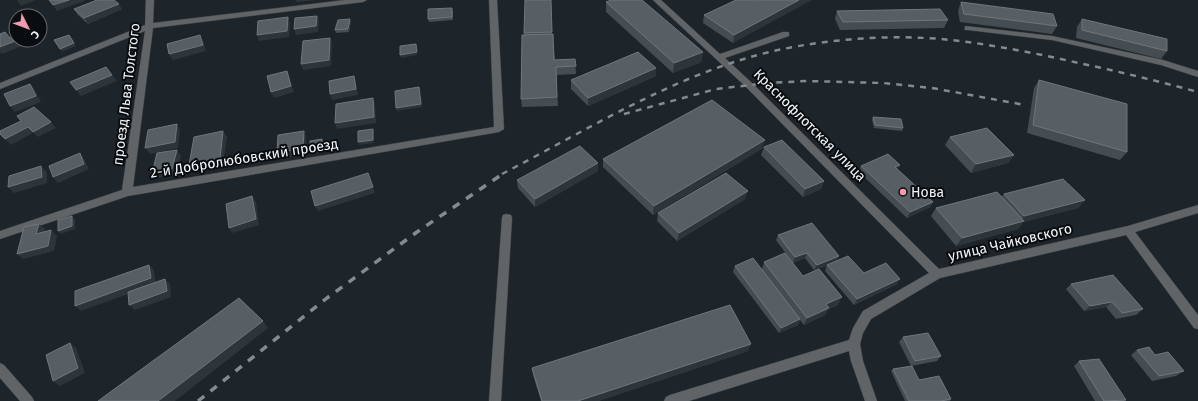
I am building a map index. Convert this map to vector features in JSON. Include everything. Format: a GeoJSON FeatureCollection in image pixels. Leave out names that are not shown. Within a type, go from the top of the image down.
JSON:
{"type":"FeatureCollection","features":[{"type":"Feature","properties":{"kind":"street","name":"проезд Льва Толстого"},"geometry":{"type":"LineString","coordinates":[[127,192],[149,26],[150,0]]}},
{"type":"Feature","properties":{"kind":"street"},"geometry":{"type":"LineString","coordinates":[[0,86],[149,26],[363,0]]}},
{"type":"Feature","properties":{"kind":"street","name":"2-й Добролюбовский проезд"},"geometry":{"type":"LineString","coordinates":[[0,235],[127,192],[499,130],[493,0]]}},
{"type":"Feature","properties":{"kind":"street","name":"Краснофлотская улица"},"geometry":{"type":"LineString","coordinates":[[657,0],[720,57],[937,274]]}},
{"type":"Feature","properties":{"kind":"street"},"geometry":{"type":"LineString","coordinates":[[968,28],[1052,38],[1163,63],[1198,74]]}},
{"type":"Feature","properties":{"kind":"street"},"geometry":{"type":"LineString","coordinates":[[720,57],[786,34]]}},
{"type":"Feature","properties":{"kind":"street","name":"улица Чайковского"},"geometry":{"type":"LineString","coordinates":[[854,344],[857,332],[867,315],[937,274],[1128,230],[1198,209]]}},
{"type":"Feature","properties":{"kind":"street"},"geometry":{"type":"LineString","coordinates":[[495,401],[506,275],[507,218]]}},
{"type":"Feature","properties":{"kind":"street"},"geometry":{"type":"LineString","coordinates":[[1128,230],[1198,324]]}},
{"type":"Feature","properties":{"kind":"street"},"geometry":{"type":"LineString","coordinates":[[670,401],[854,344],[857,361],[871,401]]}},
{"type":"Feature","properties":{"kind":"street"},"geometry":{"type":"LineString","coordinates":[[0,369],[28,401]]}},
{"type":"Feature","properties":{"kind":"building"},"geometry":{"type":"Polygon","coordinates":[[[49,0],[69,0],[53,5],[49,0]]]}},
{"type":"Feature","properties":{"kind":"building"},"geometry":{"type":"Polygon","coordinates":[[[97,0],[114,0],[119,4],[84,18],[74,9],[97,0]]]}},
{"type":"Feature","properties":{"kind":"building"},"geometry":{"type":"Polygon","coordinates":[[[525,0],[551,0],[552,32],[524,33],[525,0]]]}},
{"type":"Feature","properties":{"kind":"building"},"geometry":{"type":"Polygon","coordinates":[[[611,0],[642,0],[703,52],[674,63],[606,2],[611,0]]]}},
{"type":"Feature","properties":{"kind":"building"},"geometry":{"type":"Polygon","coordinates":[[[736,0],[799,0],[734,35],[704,15],[736,0]]]}},
{"type":"Feature","properties":{"kind":"building"},"geometry":{"type":"Polygon","coordinates":[[[961,2],[1053,14],[1057,26],[964,14],[961,2]]]}},
{"type":"Feature","properties":{"kind":"building"},"geometry":{"type":"Polygon","coordinates":[[[452,8],[452,17],[428,19],[428,9],[452,8]]]}},
{"type":"Feature","properties":{"kind":"building"},"geometry":{"type":"Polygon","coordinates":[[[940,9],[948,20],[843,22],[837,11],[940,9]]]}},
{"type":"Feature","properties":{"kind":"building"},"geometry":{"type":"Polygon","coordinates":[[[317,16],[316,26],[294,29],[295,18],[317,16]]]}},
{"type":"Feature","properties":{"kind":"building"},"geometry":{"type":"Polygon","coordinates":[[[288,17],[287,31],[257,35],[258,21],[288,17]]]}},
{"type":"Feature","properties":{"kind":"building"},"geometry":{"type":"Polygon","coordinates":[[[350,19],[348,29],[335,30],[338,20],[350,19]]]}},
{"type":"Feature","properties":{"kind":"building"},"geometry":{"type":"Polygon","coordinates":[[[1082,19],[1167,39],[1167,51],[1082,30],[1082,19]]]}},
{"type":"Feature","properties":{"kind":"building"},"geometry":{"type":"Polygon","coordinates":[[[5,32],[8,36],[8,44],[0,47],[0,34],[5,32]]]}},
{"type":"Feature","properties":{"kind":"building"},"geometry":{"type":"Polygon","coordinates":[[[553,34],[554,60],[575,59],[576,66],[556,67],[557,97],[521,99],[522,35],[553,34]]]}},
{"type":"Feature","properties":{"kind":"building"},"geometry":{"type":"Polygon","coordinates":[[[69,35],[74,43],[60,49],[54,40],[69,35]]]}},
{"type":"Feature","properties":{"kind":"building"},"geometry":{"type":"Polygon","coordinates":[[[200,35],[203,45],[169,54],[167,44],[200,35]]]}},
{"type":"Feature","properties":{"kind":"building"},"geometry":{"type":"Polygon","coordinates":[[[330,38],[329,60],[301,64],[303,41],[330,38]]]}},
{"type":"Feature","properties":{"kind":"building"},"geometry":{"type":"Polygon","coordinates":[[[416,44],[417,52],[400,55],[400,46],[416,44]]]}},
{"type":"Feature","properties":{"kind":"building"},"geometry":{"type":"Polygon","coordinates":[[[638,52],[656,68],[588,98],[571,80],[638,52]]]}},
{"type":"Feature","properties":{"kind":"building"},"geometry":{"type":"Polygon","coordinates":[[[106,67],[112,75],[76,90],[70,82],[106,67]]]}},
{"type":"Feature","properties":{"kind":"building"},"geometry":{"type":"Polygon","coordinates":[[[287,71],[291,86],[271,92],[267,76],[287,71]]]}},
{"type":"Feature","properties":{"kind":"building"},"geometry":{"type":"Polygon","coordinates":[[[354,76],[356,89],[330,94],[329,81],[354,76]]]}},
{"type":"Feature","properties":{"kind":"building"},"geometry":{"type":"Polygon","coordinates":[[[1039,80],[1127,104],[1127,152],[1033,125],[1039,80]]]}},
{"type":"Feature","properties":{"kind":"building"},"geometry":{"type":"Polygon","coordinates":[[[30,84],[36,96],[10,106],[4,94],[30,84]]]}},
{"type":"Feature","properties":{"kind":"building"},"geometry":{"type":"Polygon","coordinates":[[[419,87],[421,104],[396,108],[395,91],[419,87]]]}},
{"type":"Feature","properties":{"kind":"building"},"geometry":{"type":"Polygon","coordinates":[[[373,98],[374,117],[335,123],[336,104],[373,98]]]}},
{"type":"Feature","properties":{"kind":"building"},"geometry":{"type":"Polygon","coordinates":[[[712,100],[765,140],[654,206],[603,159],[712,100]]]}},
{"type":"Feature","properties":{"kind":"building"},"geometry":{"type":"Polygon","coordinates":[[[34,107],[51,122],[33,132],[28,127],[5,139],[0,134],[0,131],[21,121],[17,116],[34,107]]]}},
{"type":"Feature","properties":{"kind":"building"},"geometry":{"type":"Polygon","coordinates":[[[873,117],[901,119],[903,128],[875,125],[873,117]]]}},
{"type":"Feature","properties":{"kind":"building"},"geometry":{"type":"Polygon","coordinates":[[[177,124],[175,142],[145,148],[148,130],[177,124]]]}},
{"type":"Feature","properties":{"kind":"building"},"geometry":{"type":"Polygon","coordinates":[[[987,128],[1014,155],[976,164],[950,137],[987,128]]]}},
{"type":"Feature","properties":{"kind":"building"},"geometry":{"type":"Polygon","coordinates":[[[373,129],[373,140],[358,142],[358,131],[373,129]]]}},
{"type":"Feature","properties":{"kind":"building"},"geometry":{"type":"Polygon","coordinates":[[[223,131],[220,159],[189,165],[194,137],[223,131]]]}},
{"type":"Feature","properties":{"kind":"building"},"geometry":{"type":"Polygon","coordinates":[[[304,131],[303,148],[277,153],[278,135],[304,131]]]}},
{"type":"Feature","properties":{"kind":"building"},"geometry":{"type":"Polygon","coordinates":[[[322,139],[322,148],[310,151],[310,141],[322,139]]]}},
{"type":"Feature","properties":{"kind":"building"},"geometry":{"type":"Polygon","coordinates":[[[782,140],[824,181],[805,189],[764,147],[782,140]]]}},
{"type":"Feature","properties":{"kind":"building"},"geometry":{"type":"Polygon","coordinates":[[[580,146],[598,163],[535,199],[517,180],[580,146]]]}},
{"type":"Feature","properties":{"kind":"building"},"geometry":{"type":"Polygon","coordinates":[[[177,150],[172,169],[152,173],[157,153],[177,150]]]}},
{"type":"Feature","properties":{"kind":"building"},"geometry":{"type":"Polygon","coordinates":[[[80,153],[84,164],[53,177],[49,166],[80,153]]]}},
{"type":"Feature","properties":{"kind":"building"},"geometry":{"type":"Polygon","coordinates":[[[888,154],[900,165],[895,167],[933,202],[910,212],[861,166],[888,154]]]}},
{"type":"Feature","properties":{"kind":"building"},"geometry":{"type":"Polygon","coordinates":[[[41,166],[42,177],[8,187],[9,176],[41,166]]]}},
{"type":"Feature","properties":{"kind":"building"},"geometry":{"type":"Polygon","coordinates":[[[368,173],[373,187],[315,206],[311,191],[368,173]]]}},
{"type":"Feature","properties":{"kind":"building"},"geometry":{"type":"Polygon","coordinates":[[[726,173],[748,191],[679,233],[658,213],[726,173]]]}},
{"type":"Feature","properties":{"kind":"building"},"geometry":{"type":"Polygon","coordinates":[[[1063,179],[1085,200],[1024,216],[1004,194],[1063,179]]]}},
{"type":"Feature","properties":{"kind":"building"},"geometry":{"type":"Polygon","coordinates":[[[997,192],[1024,221],[962,238],[936,208],[997,192]]]}},
{"type":"Feature","properties":{"kind":"building"},"geometry":{"type":"Polygon","coordinates":[[[252,196],[256,219],[229,228],[226,204],[252,196]]]}},
{"type":"Feature","properties":{"kind":"building"},"geometry":{"type":"Polygon","coordinates":[[[72,216],[72,226],[58,231],[58,220],[72,216]]]}},
{"type":"Feature","properties":{"kind":"building"},"geometry":{"type":"Polygon","coordinates":[[[812,223],[839,256],[817,265],[807,253],[795,257],[778,235],[812,223]]]}},
{"type":"Feature","properties":{"kind":"building"},"geometry":{"type":"Polygon","coordinates":[[[39,224],[36,234],[51,230],[48,246],[17,254],[24,227],[39,224]]]}},
{"type":"Feature","properties":{"kind":"building"},"geometry":{"type":"Polygon","coordinates":[[[785,253],[803,276],[819,269],[842,297],[826,304],[829,308],[807,318],[764,262],[785,253]]]}},
{"type":"Feature","properties":{"kind":"building"},"geometry":{"type":"Polygon","coordinates":[[[848,256],[864,273],[886,263],[900,279],[857,299],[827,265],[848,256]]]}},
{"type":"Feature","properties":{"kind":"building"},"geometry":{"type":"Polygon","coordinates":[[[753,258],[800,319],[781,328],[735,266],[753,258]]]}},
{"type":"Feature","properties":{"kind":"building"},"geometry":{"type":"Polygon","coordinates":[[[149,265],[151,278],[75,306],[75,291],[149,265]]]}},
{"type":"Feature","properties":{"kind":"building"},"geometry":{"type":"Polygon","coordinates":[[[1113,275],[1143,309],[1122,313],[1112,302],[1090,306],[1071,284],[1113,275]]]}},
{"type":"Feature","properties":{"kind":"building"},"geometry":{"type":"Polygon","coordinates":[[[165,279],[167,291],[129,305],[128,292],[165,279]]]}},
{"type":"Feature","properties":{"kind":"building"},"geometry":{"type":"Polygon","coordinates":[[[239,298],[263,321],[158,401],[98,401],[239,298]]]}},
{"type":"Feature","properties":{"kind":"building"},"geometry":{"type":"Polygon","coordinates":[[[730,305],[751,344],[578,401],[542,401],[532,368],[730,305]]]}},
{"type":"Feature","properties":{"kind":"building"},"geometry":{"type":"Polygon","coordinates":[[[928,333],[941,356],[915,361],[903,337],[928,333]]]}},
{"type":"Feature","properties":{"kind":"building"},"geometry":{"type":"Polygon","coordinates":[[[70,343],[78,368],[53,381],[46,355],[70,343]]]}},
{"type":"Feature","properties":{"kind":"building"},"geometry":{"type":"Polygon","coordinates":[[[1149,347],[1155,355],[1168,352],[1184,371],[1159,376],[1137,350],[1149,347]]]}},
{"type":"Feature","properties":{"kind":"building"},"geometry":{"type":"Polygon","coordinates":[[[1099,359],[1126,400],[1104,401],[1079,361],[1099,359]]]}},
{"type":"Feature","properties":{"kind":"building"},"geometry":{"type":"Polygon","coordinates":[[[912,366],[919,380],[939,376],[951,399],[941,401],[909,401],[893,369],[912,366]]]}},
{"type":"Feature","properties":{"kind":"railway"},"geometry":{"type":"LineString","coordinates":[[502,174],[622,110],[715,68],[770,52],[821,43],[901,37],[968,42],[1071,61],[1198,92]]}},
{"type":"Feature","properties":{"kind":"railway"},"geometry":{"type":"LineString","coordinates":[[624,114],[716,89],[768,83],[807,81],[883,83],[932,88],[1025,105]]}},
{"type":"Feature","properties":{"kind":"railway"},"geometry":{"type":"LineString","coordinates":[[198,401],[327,298],[417,232],[504,173]]}},
{"type":"Feature","properties":{"kind":"place","name":"Нова"},"geometry":{"type":"Point","coordinates":[903,192]}}]}
